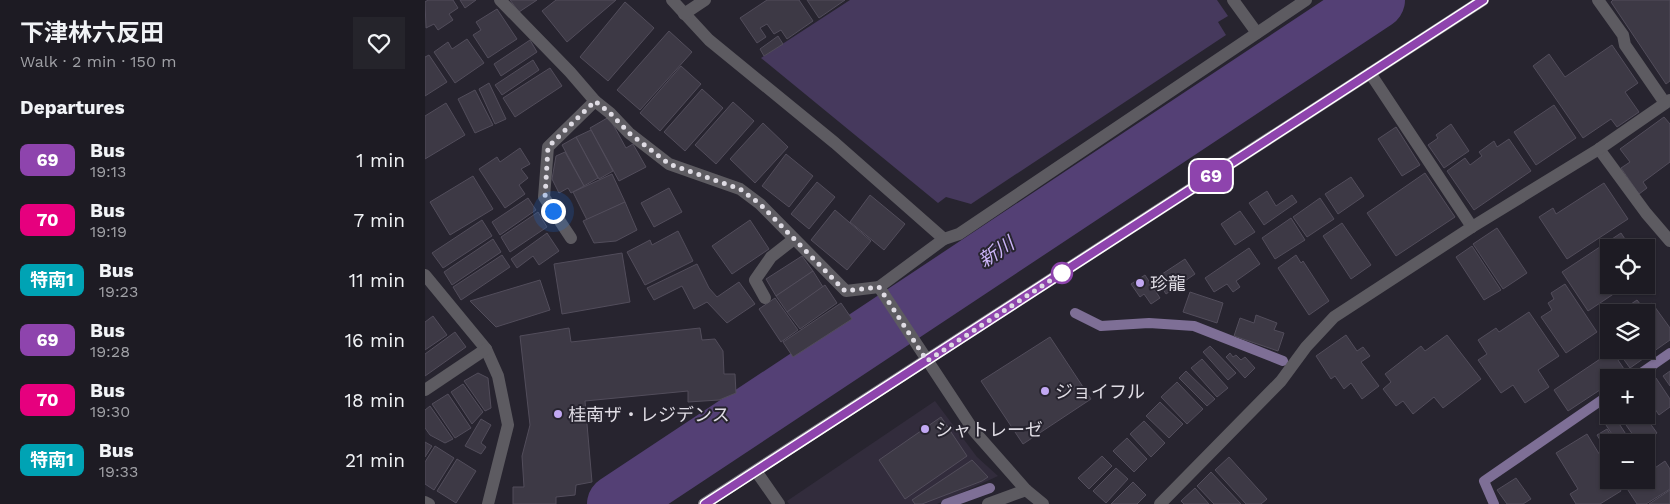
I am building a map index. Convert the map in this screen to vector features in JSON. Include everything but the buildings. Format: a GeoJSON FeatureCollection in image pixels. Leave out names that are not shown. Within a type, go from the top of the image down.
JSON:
{"type":"FeatureCollection","features":[{"type":"Feature","properties":{"kind":"street"},"geometry":{"type":"LineString","coordinates":[[500,0],[570,72],[595,101],[610,113],[629,133],[669,164],[740,189],[760,204],[845,291],[879,287],[945,239],[959,234],[1306,0]]}},
{"type":"Feature","properties":{"kind":"street"},"geometry":{"type":"LineString","coordinates":[[672,0],[709,40],[835,143],[945,239]]}},
{"type":"Feature","properties":{"kind":"street"},"geometry":{"type":"LineString","coordinates":[[684,14],[705,0]]}},
{"type":"Feature","properties":{"kind":"street"},"geometry":{"type":"LineString","coordinates":[[1233,0],[1257,33]]}},
{"type":"Feature","properties":{"kind":"street"},"geometry":{"type":"LineString","coordinates":[[705,504],[1483,0]]}},
{"type":"Feature","properties":{"kind":"street"},"geometry":{"type":"LineString","coordinates":[[1160,504],[1281,381],[1305,347],[1334,317],[1472,227],[1599,149],[1667,101],[1625,45],[1623,35],[1599,0]]}},
{"type":"Feature","properties":{"kind":"street"},"geometry":{"type":"LineString","coordinates":[[1370,73],[1472,227]]}},
{"type":"Feature","properties":{"kind":"street"},"geometry":{"type":"LineString","coordinates":[[571,238],[545,197],[548,147],[595,101]]}},
{"type":"Feature","properties":{"kind":"street"},"geometry":{"type":"LineString","coordinates":[[1599,149],[1646,213],[1670,241]]}},
{"type":"Feature","properties":{"kind":"street"},"geometry":{"type":"LineString","coordinates":[[765,298],[755,280],[771,257],[794,239]]}},
{"type":"Feature","properties":{"kind":"street"},"geometry":{"type":"LineString","coordinates":[[425,275],[485,349],[498,376],[509,425],[488,504]]}},
{"type":"Feature","properties":{"kind":"street"},"geometry":{"type":"LineString","coordinates":[[879,287],[887,303],[974,431],[1026,490],[1043,504]]}},
{"type":"Feature","properties":{"kind":"street"},"geometry":{"type":"LineString","coordinates":[[425,390],[485,349]]}},
{"type":"Feature","properties":{"kind":"street"},"geometry":{"type":"LineString","coordinates":[[756,471],[779,504]]}},
{"type":"Feature","properties":{"kind":"street"},"geometry":{"type":"LineString","coordinates":[[988,504],[1026,490]]}},
{"type":"Feature","properties":{"kind":"street"},"geometry":{"type":"LineString","coordinates":[[425,502],[429,504]]}},
{"type":"Feature","properties":{"kind":"shaded area"},"geometry":{"type":"Polygon","coordinates":[[[850,0],[1217,0],[1228,16],[1218,22],[1226,35],[971,204],[946,197],[938,203],[761,58],[850,0]]]}},
{"type":"Feature","properties":{"kind":"shaded area","name":"シャトレーゼ"},"geometry":{"type":"Polygon","coordinates":[[[935,401],[977,457],[998,476],[937,504],[789,504],[787,501],[935,401]]]}},
{"type":"Feature","properties":{"kind":"waterway","name":"新川"},"geometry":{"type":"LineString","coordinates":[[616,504],[1376,0]]}},
{"type":"Feature","properties":{"kind":"waterway"},"geometry":{"type":"LineString","coordinates":[[1075,313],[1101,326],[1149,323],[1194,326],[1283,361]]}},
{"type":"Feature","properties":{"kind":"waterway"},"geometry":{"type":"LineString","coordinates":[[1647,369],[1670,353]]}},
{"type":"Feature","properties":{"kind":"waterway"},"geometry":{"type":"LineString","coordinates":[[1494,504],[1484,481],[1600,401]]}},
{"type":"Feature","properties":{"kind":"waterway"},"geometry":{"type":"LineString","coordinates":[[946,504],[990,488]]}},
{"type":"Feature","properties":{"kind":"bus line","name":"69"},"geometry":{"type":"LineString","coordinates":[[705,504],[1483,0]]}},
{"type":"Feature","properties":{"kind":"place","name":"珍龍"},"geometry":{"type":"Point","coordinates":[1140,283]}},
{"type":"Feature","properties":{"kind":"place","name":"ジョイフル"},"geometry":{"type":"Point","coordinates":[1045,391]}},
{"type":"Feature","properties":{"kind":"place","name":"桂南ザ・レジデンス"},"geometry":{"type":"Point","coordinates":[558,414]}},
{"type":"Feature","properties":{"kind":"place","name":"シャトレーゼ"},"geometry":{"type":"Point","coordinates":[925,429]}},
{"type":"Feature","properties":{"kind":"route"},"geometry":{"type":"LineString","coordinates":[[553,211],[545,197],[548,147],[595,101],[610,113],[629,133],[669,164],[740,189],[760,204],[845,291],[879,287],[887,303],[927,361],[1062,273]]}}]}
